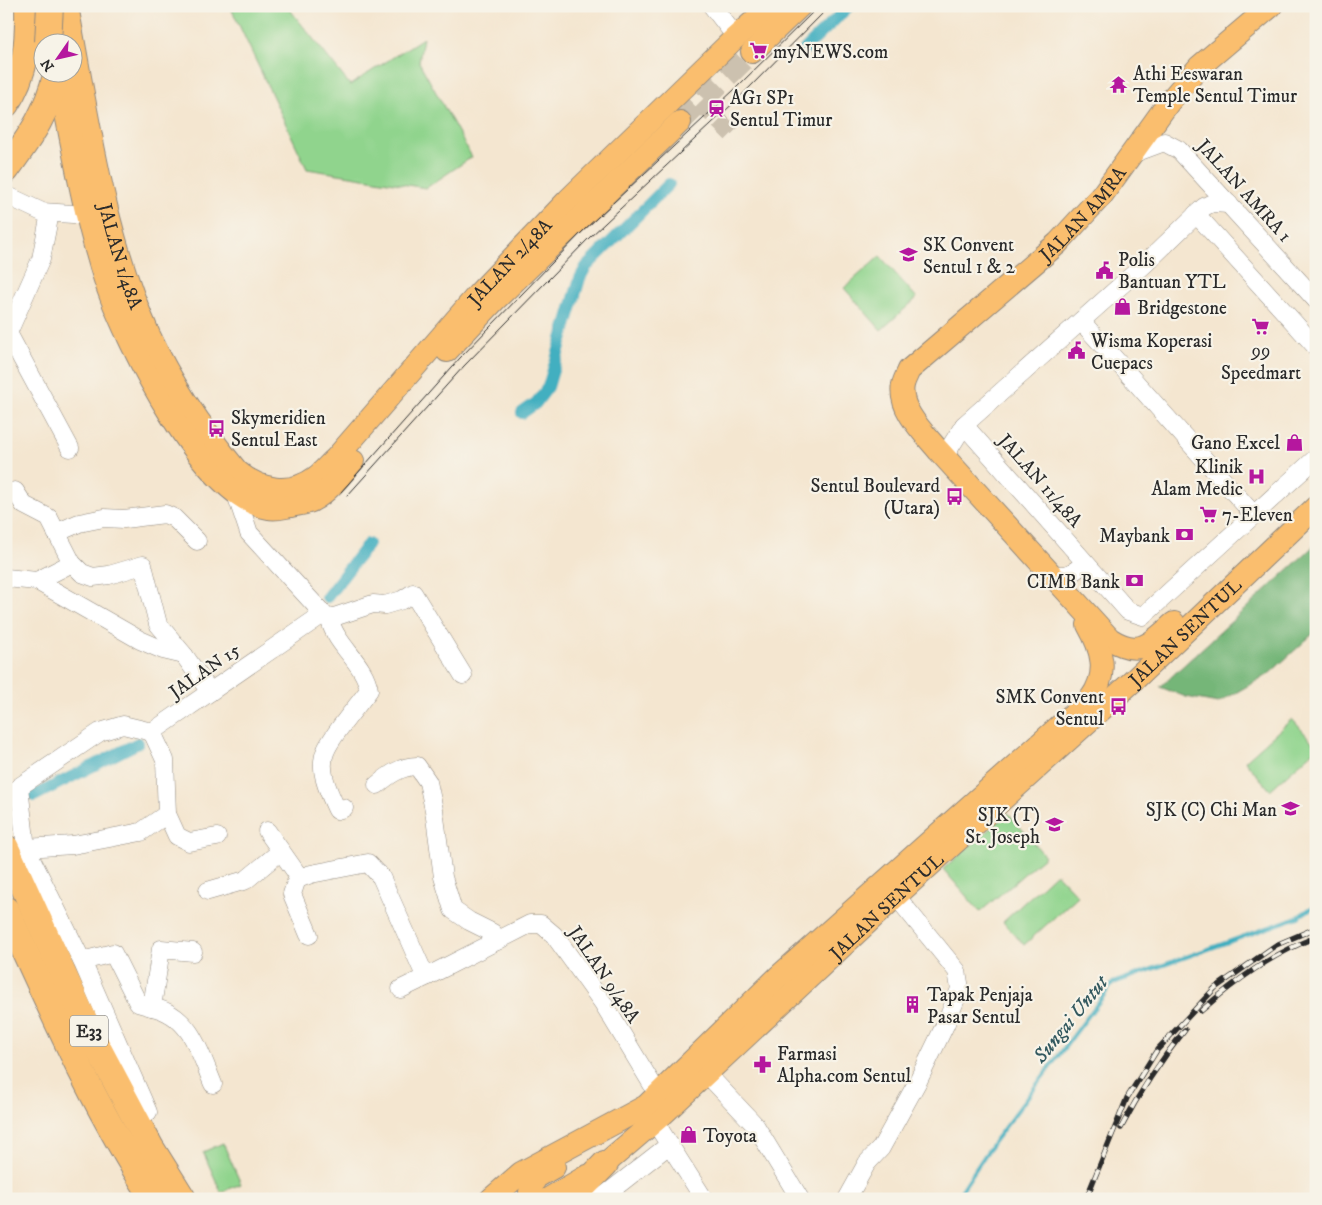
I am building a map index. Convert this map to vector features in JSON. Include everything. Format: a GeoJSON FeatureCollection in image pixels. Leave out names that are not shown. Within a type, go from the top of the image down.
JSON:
{"type":"FeatureCollection","features":[{"type":"Feature","properties":{"kind":"highway"},"geometry":{"type":"LineString","coordinates":[[6,66],[14,29],[13,6]]}},
{"type":"Feature","properties":{"kind":"highway"},"geometry":{"type":"LineString","coordinates":[[6,104],[23,70],[29,37],[28,6]]}},
{"type":"Feature","properties":{"kind":"highway"},"geometry":{"type":"LineString","coordinates":[[49,32],[50,6]]}},
{"type":"Feature","properties":{"kind":"highway"},"geometry":{"type":"LineString","coordinates":[[58,6],[58,32]]}},
{"type":"Feature","properties":{"kind":"highway"},"geometry":{"type":"LineString","coordinates":[[6,146],[27,114],[38,94],[41,82]]}},
{"type":"Feature","properties":{"kind":"highway"},"geometry":{"type":"LineString","coordinates":[[6,170],[36,128],[49,103],[55,82]]}},
{"type":"Feature","properties":{"kind":"highway","name":"E33"},"geometry":{"type":"LineString","coordinates":[[12,848],[89,1031],[141,1114],[183,1199]]}},
{"type":"Feature","properties":{"kind":"highway","name":"E33"},"geometry":{"type":"LineString","coordinates":[[6,910],[81,1072],[110,1128],[154,1199]]}},
{"type":"Feature","properties":{"kind":"highway"},"geometry":{"type":"LineString","coordinates":[[571,1199],[605,1164]]}},
{"type":"Feature","properties":{"kind":"main road"},"geometry":{"type":"LineString","coordinates":[[46,6],[50,32]]}},
{"type":"Feature","properties":{"kind":"main road","name":"JALAN 1/48A"},"geometry":{"type":"LineString","coordinates":[[68,6],[104,196],[127,278],[150,336],[187,404],[241,486]]}},
{"type":"Feature","properties":{"kind":"main road","name":"JALAN 2/48A"},"geometry":{"type":"LineString","coordinates":[[264,497],[299,486],[316,478],[479,293],[568,200],[736,37],[771,6]]}},
{"type":"Feature","properties":{"kind":"main road"},"geometry":{"type":"LineString","coordinates":[[752,52],[800,6]]}},
{"type":"Feature","properties":{"kind":"main road","name":"JALAN AMRA"},"geometry":{"type":"LineString","coordinates":[[1068,595],[944,457],[914,420],[905,403],[902,386],[909,370],[1058,243],[1102,194],[1128,155],[1199,67],[1271,6]]}},
{"type":"Feature","properties":{"kind":"main road","name":"JALAN 1/48A"},"geometry":{"type":"LineString","coordinates":[[60,82],[88,215],[107,284],[125,332],[168,412],[200,458],[241,486]]}},
{"type":"Feature","properties":{"kind":"main road","name":"JALAN 2/48A"},"geometry":{"type":"LineString","coordinates":[[241,486],[264,497],[270,509],[312,501],[326,490],[429,370],[483,313],[680,122]]}},
{"type":"Feature","properties":{"kind":"main road","name":"JALAN SENTUL"},"geometry":{"type":"LineString","coordinates":[[491,1199],[521,1172],[653,1107],[707,1074],[896,896],[1052,756],[1316,507]]}},
{"type":"Feature","properties":{"kind":"main road"},"geometry":{"type":"LineString","coordinates":[[1068,595],[1110,640],[1124,648],[1137,648],[1152,642],[1211,591],[1233,586]]}},
{"type":"Feature","properties":{"kind":"main road","name":"JALAN SENTUL"},"geometry":{"type":"LineString","coordinates":[[562,1199],[605,1164],[653,1107],[778,977],[1091,698],[1101,678],[1102,654],[1089,627],[1068,595]]}},
{"type":"Feature","properties":{"kind":"main road"},"geometry":{"type":"LineString","coordinates":[[534,1199],[530,1192],[534,1178],[653,1107]]}},
{"type":"Feature","properties":{"kind":"main road"},"geometry":{"type":"LineString","coordinates":[[548,1199],[605,1164]]}},
{"type":"Feature","properties":{"kind":"street"},"geometry":{"type":"LineString","coordinates":[[712,6],[736,37]]}},
{"type":"Feature","properties":{"kind":"street","name":"JALAN AMRA 1"},"geometry":{"type":"LineString","coordinates":[[1128,155],[1164,142],[1180,150],[1316,300]]}},
{"type":"Feature","properties":{"kind":"street"},"geometry":{"type":"LineString","coordinates":[[6,195],[19,203],[50,213],[88,215]]}},
{"type":"Feature","properties":{"kind":"street"},"geometry":{"type":"LineString","coordinates":[[944,457],[964,425],[1145,264],[1196,214],[1212,203],[1229,204]]}},
{"type":"Feature","properties":{"kind":"street"},"geometry":{"type":"LineString","coordinates":[[50,213],[41,258],[8,332],[70,448]]}},
{"type":"Feature","properties":{"kind":"street"},"geometry":{"type":"LineString","coordinates":[[1196,214],[1316,347]]}},
{"type":"Feature","properties":{"kind":"street"},"geometry":{"type":"LineString","coordinates":[[1081,321],[1254,514],[1316,458]]}},
{"type":"Feature","properties":{"kind":"street","name":"JALAN 11/48A"},"geometry":{"type":"LineString","coordinates":[[964,425],[1128,611],[1143,616],[1254,514]]}},
{"type":"Feature","properties":{"kind":"street"},"geometry":{"type":"LineString","coordinates":[[241,486],[250,533],[327,617],[335,634],[368,680],[369,690],[325,751],[324,766],[327,788],[337,810],[344,808]]}},
{"type":"Feature","properties":{"kind":"street"},"geometry":{"type":"LineString","coordinates":[[6,495],[15,491],[24,505],[49,518],[72,563],[82,573],[93,577],[143,565],[158,624],[184,655],[210,692]]}},
{"type":"Feature","properties":{"kind":"street"},"geometry":{"type":"LineString","coordinates":[[250,533],[250,516],[264,497]]}},
{"type":"Feature","properties":{"kind":"street"},"geometry":{"type":"LineString","coordinates":[[56,533],[78,523],[104,518],[124,519],[165,514],[174,518],[197,541]]}},
{"type":"Feature","properties":{"kind":"street"},"geometry":{"type":"LineString","coordinates":[[37,582],[72,563]]}},
{"type":"Feature","properties":{"kind":"street"},"geometry":{"type":"LineString","coordinates":[[1048,573],[1061,576],[1071,575],[1086,563]]}},
{"type":"Feature","properties":{"kind":"street"},"geometry":{"type":"LineString","coordinates":[[6,578],[37,582],[140,640],[163,650],[184,655]]}},
{"type":"Feature","properties":{"kind":"street","name":"JALAN 15"},"geometry":{"type":"LineString","coordinates":[[152,732],[210,692],[327,617],[368,605],[385,605],[402,600],[413,593],[463,675]]}},
{"type":"Feature","properties":{"kind":"street"},"geometry":{"type":"LineString","coordinates":[[141,1114],[82,961],[12,848],[18,786],[100,732],[123,725],[152,732],[165,760],[167,814],[177,836],[189,842],[217,837]]}},
{"type":"Feature","properties":{"kind":"street"},"geometry":{"type":"LineString","coordinates":[[377,785],[388,776],[408,766],[417,766],[428,782],[434,810],[442,877],[453,910],[469,922],[489,930],[497,942]]}},
{"type":"Feature","properties":{"kind":"street"},"geometry":{"type":"LineString","coordinates":[[12,848],[73,845],[141,832],[167,814]]}},
{"type":"Feature","properties":{"kind":"street"},"geometry":{"type":"LineString","coordinates":[[267,831],[300,878]]}},
{"type":"Feature","properties":{"kind":"street"},"geometry":{"type":"LineString","coordinates":[[208,891],[246,880],[280,851]]}},
{"type":"Feature","properties":{"kind":"street"},"geometry":{"type":"LineString","coordinates":[[309,935],[292,894],[293,888],[300,878],[333,871],[349,865],[368,863],[381,877],[422,969],[428,976]]}},
{"type":"Feature","properties":{"kind":"street"},"geometry":{"type":"LineString","coordinates":[[847,1199],[867,1163],[881,1148],[918,1081],[960,990],[957,971],[896,896]]}},
{"type":"Feature","properties":{"kind":"street","name":"JALAN 9/48A"},"geometry":{"type":"LineString","coordinates":[[401,989],[530,924],[541,924],[554,935],[603,1003],[653,1107],[669,1145],[698,1196]]}},
{"type":"Feature","properties":{"kind":"street"},"geometry":{"type":"LineString","coordinates":[[152,1007],[161,949],[193,952]]}},
{"type":"Feature","properties":{"kind":"street"},"geometry":{"type":"LineString","coordinates":[[82,961],[113,953],[138,1003],[166,1010],[191,1032],[213,1084]]}},
{"type":"Feature","properties":{"kind":"street"},"geometry":{"type":"LineString","coordinates":[[707,1074],[754,1125],[800,1199]]}},
{"type":"Feature","properties":{"kind":"street"},"geometry":{"type":"LineString","coordinates":[[600,1199],[669,1145]]}},
{"type":"Feature","properties":{"kind":"green space"},"geometry":{"type":"Polygon","coordinates":[[[230,6],[287,6],[350,85],[423,38],[419,62],[472,157],[426,188],[307,169],[230,6]]]}},
{"type":"Feature","properties":{"kind":"green space"},"geometry":{"type":"Polygon","coordinates":[[[880,256],[917,298],[881,330],[844,288],[880,256]]]}},
{"type":"Feature","properties":{"kind":"green space"},"geometry":{"type":"Polygon","coordinates":[[[1316,544],[1316,631],[1270,673],[1218,703],[1186,697],[1160,687],[1316,544]]]}},
{"type":"Feature","properties":{"kind":"green space"},"geometry":{"type":"Polygon","coordinates":[[[1292,719],[1316,746],[1316,749],[1270,790],[1245,761],[1292,719]]]}},
{"type":"Feature","properties":{"kind":"green space"},"geometry":{"type":"Polygon","coordinates":[[[1008,813],[1045,856],[980,912],[943,869],[1008,813]]]}},
{"type":"Feature","properties":{"kind":"green space"},"geometry":{"type":"Polygon","coordinates":[[[1056,873],[1078,896],[1024,945],[1003,922],[1056,873]]]}},
{"type":"Feature","properties":{"kind":"green space"},"geometry":{"type":"Polygon","coordinates":[[[223,1143],[241,1184],[221,1192],[203,1152],[223,1143]]]}},
{"type":"Feature","properties":{"kind":"waterway"},"geometry":{"type":"LineString","coordinates":[[805,49],[849,6]]}},
{"type":"Feature","properties":{"kind":"waterway"},"geometry":{"type":"LineString","coordinates":[[522,413],[536,403],[548,387],[580,278],[586,267],[669,184]]}},
{"type":"Feature","properties":{"kind":"waterway"},"geometry":{"type":"LineString","coordinates":[[327,597],[368,544]]}},
{"type":"Feature","properties":{"kind":"waterway"},"geometry":{"type":"LineString","coordinates":[[34,796],[138,743]]}},
{"type":"Feature","properties":{"kind":"waterway","name":"Sungai Untut"},"geometry":{"type":"LineString","coordinates":[[956,1199],[993,1143],[1113,983],[1298,917],[1316,905]]}},
{"type":"Feature","properties":{"kind":"tunnel"},"geometry":{"type":"LineString","coordinates":[[680,122],[752,52]]}},
{"type":"Feature","properties":{"kind":"tunnel"},"geometry":{"type":"LineString","coordinates":[[700,102],[736,138]]}},
{"type":"Feature","properties":{"kind":"tram line"},"geometry":{"type":"LineString","coordinates":[[341,492],[460,358],[583,231],[734,90],[819,6]]}},
{"type":"Feature","properties":{"kind":"tram line"},"geometry":{"type":"LineString","coordinates":[[347,496],[464,366],[590,237],[741,96],[830,6]]}},
{"type":"Feature","properties":{"kind":"railway"},"geometry":{"type":"LineString","coordinates":[[1086,1199],[1127,1098],[1157,1050],[1215,988],[1276,945],[1316,928]]}},
{"type":"Feature","properties":{"kind":"railway"},"geometry":{"type":"LineString","coordinates":[[1201,1011],[1255,969],[1284,951],[1316,937]]}},
{"type":"Feature","properties":{"kind":"railway"},"geometry":{"type":"LineString","coordinates":[[1121,1128],[1150,1078],[1185,1030]]}},
{"type":"Feature","properties":{"kind":"place","name":"myNEWS.com"},"geometry":{"type":"Point","coordinates":[759,51]}},
{"type":"Feature","properties":{"kind":"place","name":"Athi Eeswaran Temple Sentul Timur"},"geometry":{"type":"Point","coordinates":[1119,84]}},
{"type":"Feature","properties":{"kind":"place","name":"AG1 SP1 Sentul Timur"},"geometry":{"type":"Point","coordinates":[716,108]}},
{"type":"Feature","properties":{"kind":"place","name":"SK Convent Sentul 1 & 2"},"geometry":{"type":"Point","coordinates":[909,255]}},
{"type":"Feature","properties":{"kind":"place","name":"Polis Bantuan YTL"},"geometry":{"type":"Point","coordinates":[1104,270]}},
{"type":"Feature","properties":{"kind":"place","name":"Bridgestone"},"geometry":{"type":"Point","coordinates":[1123,307]}},
{"type":"Feature","properties":{"kind":"place","name":"99 Speedmart"},"geometry":{"type":"Point","coordinates":[1261,327]}},
{"type":"Feature","properties":{"kind":"place","name":"Wisma Koperasi Cuepacs"},"geometry":{"type":"Point","coordinates":[1077,351]}},
{"type":"Feature","properties":{"kind":"place","name":"Skymeridien Sentul East"},"geometry":{"type":"Point","coordinates":[217,428]}},
{"type":"Feature","properties":{"kind":"place","name":"Gano Excel"},"geometry":{"type":"Point","coordinates":[1294,442]}},
{"type":"Feature","properties":{"kind":"place","name":"Klinik Alam Medic"},"geometry":{"type":"Point","coordinates":[1257,477]}},
{"type":"Feature","properties":{"kind":"place","name":"Sentul Boulevard (Utara)"},"geometry":{"type":"Point","coordinates":[954,496]}},
{"type":"Feature","properties":{"kind":"place","name":"7-Eleven"},"geometry":{"type":"Point","coordinates":[1208,514]}},
{"type":"Feature","properties":{"kind":"place","name":"Maybank"},"geometry":{"type":"Point","coordinates":[1184,535]}},
{"type":"Feature","properties":{"kind":"place","name":"CIMB Bank"},"geometry":{"type":"Point","coordinates":[1134,581]}},
{"type":"Feature","properties":{"kind":"place","name":"SMK Convent Sentul"},"geometry":{"type":"Point","coordinates":[1118,707]}},
{"type":"Feature","properties":{"kind":"place","name":"SJK (C) Chi Man"},"geometry":{"type":"Point","coordinates":[1291,809]}},
{"type":"Feature","properties":{"kind":"place","name":"SJK (T) St. Joseph"},"geometry":{"type":"Point","coordinates":[1054,825]}},
{"type":"Feature","properties":{"kind":"place","name":"Tapak Penjaja Pasar Sentul"},"geometry":{"type":"Point","coordinates":[913,1005]}},
{"type":"Feature","properties":{"kind":"place","name":"Farmasi Alpha.com Sentul"},"geometry":{"type":"Point","coordinates":[763,1064]}},
{"type":"Feature","properties":{"kind":"place","name":"Toyota"},"geometry":{"type":"Point","coordinates":[689,1135]}}]}
